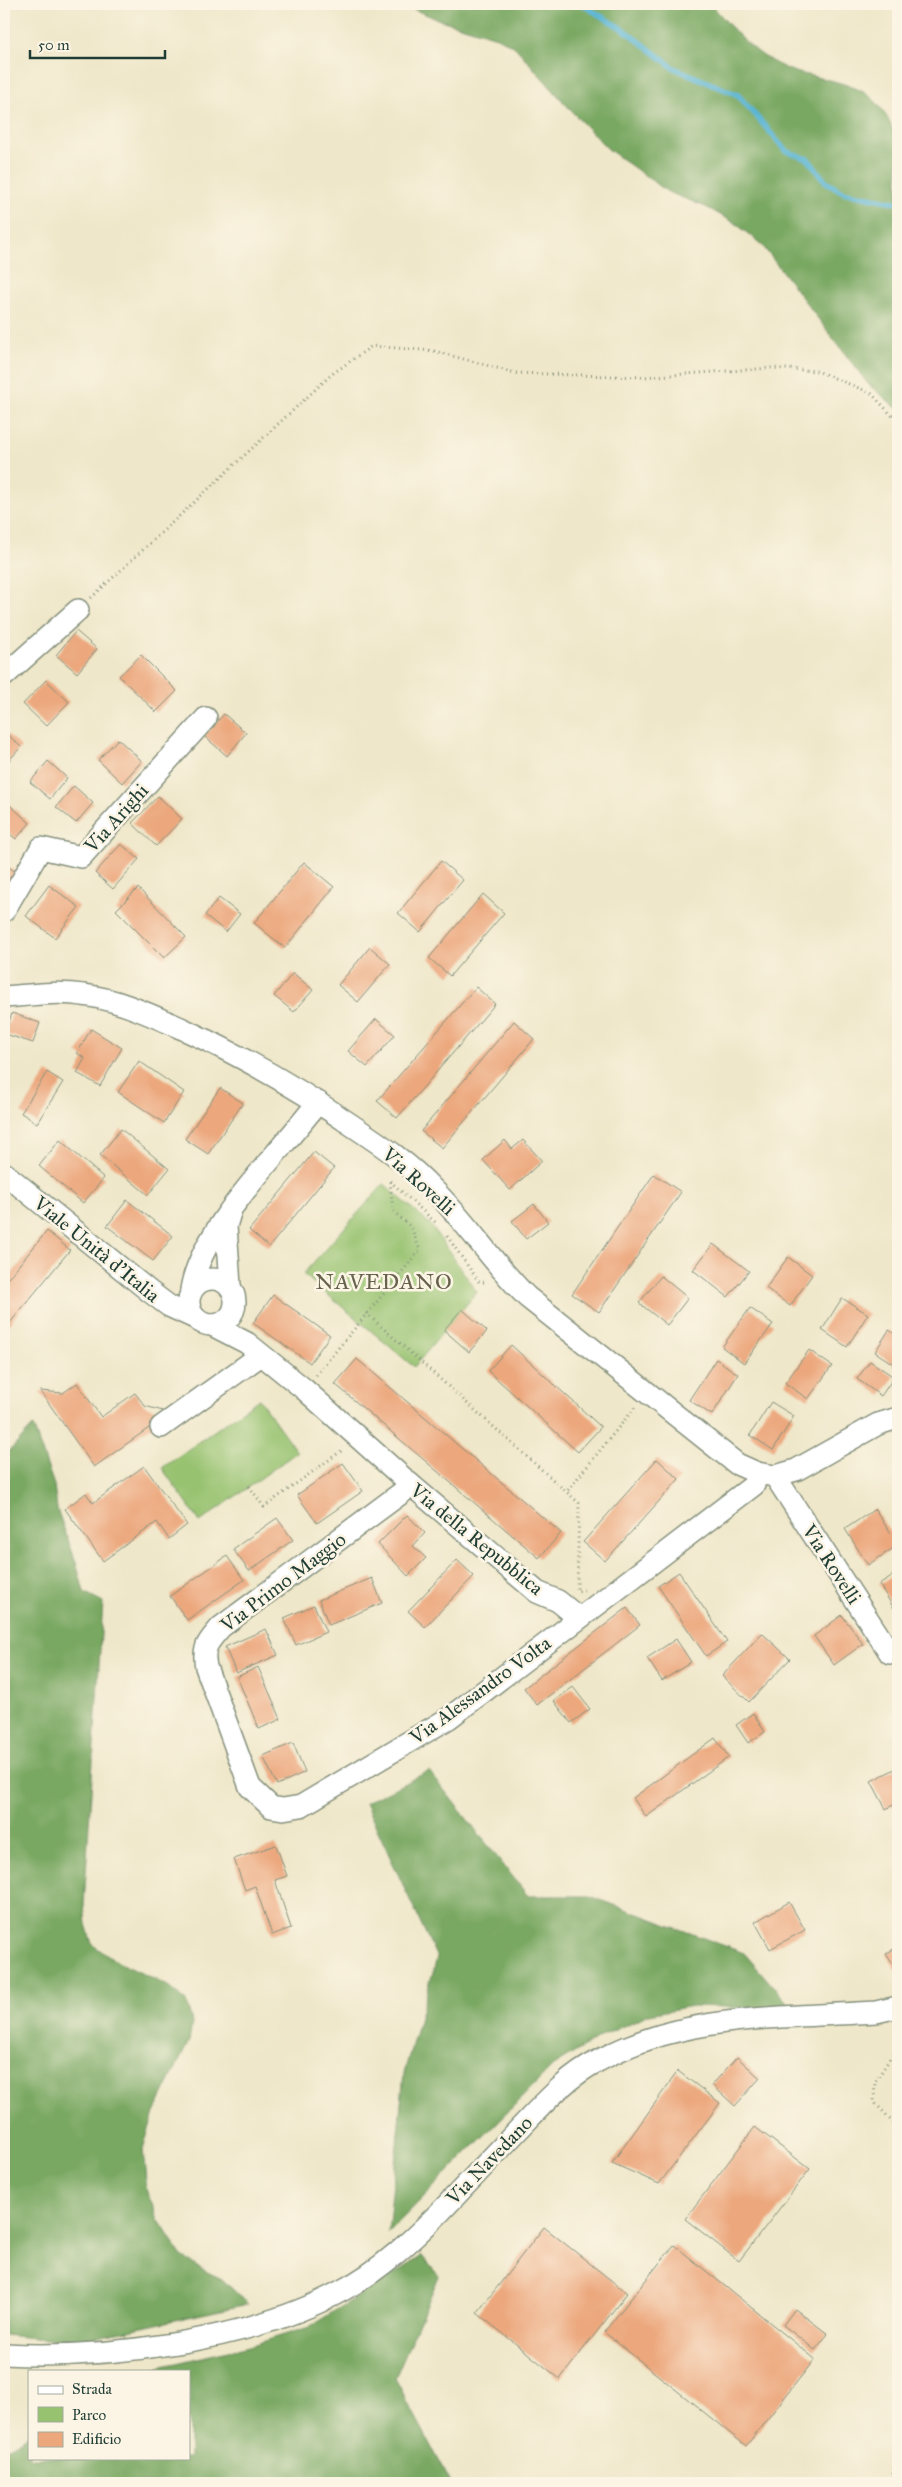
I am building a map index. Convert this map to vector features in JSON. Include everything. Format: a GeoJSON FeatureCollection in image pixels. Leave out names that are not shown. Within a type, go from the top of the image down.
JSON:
{"type":"FeatureCollection","features":[{"type":"Feature","properties":{"kind":"street"},"geometry":{"type":"LineString","coordinates":[[4,676],[78,610]]}},
{"type":"Feature","properties":{"kind":"street","name":"Via Arighi"},"geometry":{"type":"LineString","coordinates":[[4,910],[41,848],[81,857],[206,718]]}},
{"type":"Feature","properties":{"kind":"street","name":"Via Rovelli"},"geometry":{"type":"LineString","coordinates":[[4,997],[50,994],[83,995],[113,1001],[148,1014],[226,1049],[271,1073],[392,1152],[432,1188],[463,1222],[504,1274],[527,1297],[737,1464],[766,1475],[890,1653]]}},
{"type":"Feature","properties":{"kind":"street"},"geometry":{"type":"LineString","coordinates":[[234,1310],[222,1323],[204,1321],[190,1309],[188,1300],[193,1279],[214,1232],[318,1102]]}},
{"type":"Feature","properties":{"kind":"street","name":"Viale Unità d'Italia"},"geometry":{"type":"LineString","coordinates":[[4,1173],[168,1306],[204,1321],[254,1349]]}},
{"type":"Feature","properties":{"kind":"street"},"geometry":{"type":"LineString","coordinates":[[161,1427],[254,1349],[238,1331],[234,1310],[234,1293],[230,1286],[226,1226],[231,1210]]}},
{"type":"Feature","properties":{"kind":"street"},"geometry":{"type":"LineString","coordinates":[[191,1290],[197,1283],[205,1279],[214,1278],[230,1286]]}},
{"type":"Feature","properties":{"kind":"street","name":"Via della Repubblica"},"geometry":{"type":"LineString","coordinates":[[254,1349],[304,1389],[410,1484],[537,1592],[558,1601],[579,1618]]}},
{"type":"Feature","properties":{"kind":"street"},"geometry":{"type":"LineString","coordinates":[[579,1618],[766,1475],[796,1470],[878,1424],[898,1418]]}},
{"type":"Feature","properties":{"kind":"street","name":"Via Primo Maggio"},"geometry":{"type":"LineString","coordinates":[[301,1806],[283,1809],[271,1807],[250,1787],[203,1654],[208,1642],[221,1627],[404,1491],[410,1484]]}},
{"type":"Feature","properties":{"kind":"street","name":"Via Alessandro Volta"},"geometry":{"type":"LineString","coordinates":[[301,1806],[449,1718],[579,1618]]}},
{"type":"Feature","properties":{"kind":"street","name":"Via Navedano"},"geometry":{"type":"LineString","coordinates":[[4,2354],[94,2352],[166,2344],[251,2327],[297,2312],[343,2290],[385,2264],[440,2212],[558,2088],[596,2061],[633,2044],[670,2032],[714,2023],[876,2012],[898,2007]]}},
{"type":"Feature","properties":{"kind":"path"},"geometry":{"type":"LineString","coordinates":[[78,610],[332,374],[372,346],[434,351],[515,373],[642,377],[771,368],[817,371],[871,393],[898,422]]}},
{"type":"Feature","properties":{"kind":"path"},"geometry":{"type":"LineString","coordinates":[[304,1389],[420,1250],[411,1227],[393,1211],[390,1181],[394,1176]]}},
{"type":"Feature","properties":{"kind":"path"},"geometry":{"type":"LineString","coordinates":[[390,1181],[439,1227]]}},
{"type":"Feature","properties":{"kind":"path"},"geometry":{"type":"LineString","coordinates":[[444,1232],[479,1282],[496,1282]]}},
{"type":"Feature","properties":{"kind":"path"},"geometry":{"type":"LineString","coordinates":[[366,1313],[568,1490],[579,1503],[577,1591],[591,1589]]}},
{"type":"Feature","properties":{"kind":"path"},"geometry":{"type":"LineString","coordinates":[[568,1490],[641,1399]]}},
{"type":"Feature","properties":{"kind":"path"},"geometry":{"type":"LineString","coordinates":[[249,1486],[264,1507],[359,1438]]}},
{"type":"Feature","properties":{"kind":"path"},"geometry":{"type":"LineString","coordinates":[[898,2046],[875,2082],[874,2102],[898,2126]]}},
{"type":"Feature","properties":{"kind":"path"},"geometry":{"type":"LineString","coordinates":[[891,2483],[898,2446]]}},
{"type":"Feature","properties":{"kind":"green space"},"geometry":{"type":"Polygon","coordinates":[[[400,4],[711,4],[746,42],[778,65],[793,71],[850,86],[862,91],[871,98],[880,106],[887,117],[898,146],[898,409],[868,384],[762,245],[735,223],[706,207],[668,192],[608,149],[515,47],[497,37],[440,20],[400,4]]]}},
{"type":"Feature","properties":{"kind":"green space"},"geometry":{"type":"Polygon","coordinates":[[[384,1184],[430,1224],[477,1292],[414,1367],[303,1274],[384,1184]]]}},
{"type":"Feature","properties":{"kind":"green space"},"geometry":{"type":"Polygon","coordinates":[[[259,1399],[297,1452],[200,1522],[162,1468],[259,1399]]]}},
{"type":"Feature","properties":{"kind":"green space"},"geometry":{"type":"Polygon","coordinates":[[[33,1426],[54,1485],[57,1509],[76,1562],[84,1592],[103,1602],[84,1905],[86,1924],[92,1944],[112,1959],[168,1986],[187,2002],[192,2023],[189,2041],[154,2113],[143,2149],[147,2192],[158,2219],[181,2255],[197,2267],[222,2279],[248,2304],[129,2330],[68,2341],[4,2335],[4,1457],[33,1426]]]}},
{"type":"Feature","properties":{"kind":"green space"},"geometry":{"type":"Polygon","coordinates":[[[429,1771],[528,1896],[590,1896],[744,1953],[793,2009],[692,2006],[649,2014],[600,2037],[553,2066],[388,2233],[404,2073],[437,1958],[365,1803],[429,1771]]]}},
{"type":"Feature","properties":{"kind":"green space"},"geometry":{"type":"Polygon","coordinates":[[[422,2256],[439,2276],[395,2378],[451,2483],[4,2483],[4,2451],[28,2436],[28,2460],[190,2460],[190,2370],[146,2370],[249,2346],[309,2327],[422,2256]]]}},
{"type":"Feature","properties":{"kind":"building"},"geometry":{"type":"Polygon","coordinates":[[[76,631],[97,649],[77,673],[56,655],[76,631]]]}},
{"type":"Feature","properties":{"kind":"building"},"geometry":{"type":"Polygon","coordinates":[[[141,655],[177,691],[156,712],[119,676],[141,655]]]}},
{"type":"Feature","properties":{"kind":"building"},"geometry":{"type":"Polygon","coordinates":[[[46,680],[69,702],[46,726],[23,704],[46,680]]]}},
{"type":"Feature","properties":{"kind":"building"},"geometry":{"type":"Polygon","coordinates":[[[224,714],[246,733],[227,756],[204,736],[224,714]]]}},
{"type":"Feature","properties":{"kind":"building"},"geometry":{"type":"Polygon","coordinates":[[[4,731],[21,747],[4,766],[4,731]]]}},
{"type":"Feature","properties":{"kind":"building"},"geometry":{"type":"Polygon","coordinates":[[[118,739],[142,761],[122,783],[98,760],[118,739]]]}},
{"type":"Feature","properties":{"kind":"building"},"geometry":{"type":"Polygon","coordinates":[[[48,761],[67,778],[50,799],[30,782],[48,761]]]}},
{"type":"Feature","properties":{"kind":"building"},"geometry":{"type":"Polygon","coordinates":[[[74,786],[93,803],[76,823],[56,807],[74,786]]]}},
{"type":"Feature","properties":{"kind":"building"},"geometry":{"type":"Polygon","coordinates":[[[158,796],[182,819],[156,846],[132,823],[158,796]]]}},
{"type":"Feature","properties":{"kind":"building"},"geometry":{"type":"Polygon","coordinates":[[[4,800],[30,823],[16,839],[4,829],[4,800]]]}},
{"type":"Feature","properties":{"kind":"building"},"geometry":{"type":"Polygon","coordinates":[[[121,844],[139,859],[113,889],[95,873],[121,844]]]}},
{"type":"Feature","properties":{"kind":"building"},"geometry":{"type":"Polygon","coordinates":[[[441,861],[463,880],[420,932],[398,913],[441,861]]]}},
{"type":"Feature","properties":{"kind":"building"},"geometry":{"type":"Polygon","coordinates":[[[304,862],[334,887],[285,948],[254,923],[304,862]]]}},
{"type":"Feature","properties":{"kind":"building"},"geometry":{"type":"Polygon","coordinates":[[[4,863],[19,875],[4,895],[4,863]]]}},
{"type":"Feature","properties":{"kind":"building"},"geometry":{"type":"Polygon","coordinates":[[[49,885],[79,907],[55,938],[26,916],[49,885]]]}},
{"type":"Feature","properties":{"kind":"building"},"geometry":{"type":"Polygon","coordinates":[[[138,888],[186,937],[164,958],[116,910],[138,888]]]}},
{"type":"Feature","properties":{"kind":"building"},"geometry":{"type":"Polygon","coordinates":[[[483,894],[504,913],[450,976],[429,958],[483,894]]]}},
{"type":"Feature","properties":{"kind":"building"},"geometry":{"type":"Polygon","coordinates":[[[219,898],[240,914],[226,932],[205,915],[219,898]]]}},
{"type":"Feature","properties":{"kind":"building"},"geometry":{"type":"Polygon","coordinates":[[[370,947],[390,964],[358,1002],[338,985],[370,947]]]}},
{"type":"Feature","properties":{"kind":"building"},"geometry":{"type":"Polygon","coordinates":[[[293,973],[313,990],[294,1012],[274,996],[293,973]]]}},
{"type":"Feature","properties":{"kind":"building"},"geometry":{"type":"Polygon","coordinates":[[[476,987],[495,1004],[397,1118],[377,1101],[476,987]]]}},
{"type":"Feature","properties":{"kind":"building"},"geometry":{"type":"Polygon","coordinates":[[[12,1013],[40,1023],[33,1043],[5,1034],[12,1013]]]}},
{"type":"Feature","properties":{"kind":"building"},"geometry":{"type":"Polygon","coordinates":[[[376,1019],[395,1035],[367,1067],[348,1051],[376,1019]]]}},
{"type":"Feature","properties":{"kind":"building"},"geometry":{"type":"Polygon","coordinates":[[[514,1021],[534,1039],[442,1148],[421,1131],[514,1021]]]}},
{"type":"Feature","properties":{"kind":"building"},"geometry":{"type":"Polygon","coordinates":[[[91,1029],[122,1048],[100,1086],[77,1073],[85,1058],[77,1053],[91,1029]]]}},
{"type":"Feature","properties":{"kind":"building"},"geometry":{"type":"Polygon","coordinates":[[[139,1061],[184,1092],[164,1123],[118,1092],[139,1061]]]}},
{"type":"Feature","properties":{"kind":"building"},"geometry":{"type":"Polygon","coordinates":[[[47,1072],[63,1082],[37,1123],[21,1113],[47,1072]]]}},
{"type":"Feature","properties":{"kind":"building"},"geometry":{"type":"Polygon","coordinates":[[[220,1088],[243,1103],[208,1154],[185,1139],[220,1088]]]}},
{"type":"Feature","properties":{"kind":"building"},"geometry":{"type":"Polygon","coordinates":[[[121,1129],[169,1169],[148,1195],[100,1155],[121,1129]]]}},
{"type":"Feature","properties":{"kind":"building"},"geometry":{"type":"Polygon","coordinates":[[[60,1140],[104,1178],[83,1203],[39,1166],[60,1140]]]}},
{"type":"Feature","properties":{"kind":"building"},"geometry":{"type":"Polygon","coordinates":[[[505,1140],[512,1149],[523,1140],[542,1161],[510,1190],[483,1160],[505,1140]]]}},
{"type":"Feature","properties":{"kind":"building"},"geometry":{"type":"Polygon","coordinates":[[[314,1152],[334,1168],[269,1247],[249,1230],[314,1152]]]}},
{"type":"Feature","properties":{"kind":"building"},"geometry":{"type":"Polygon","coordinates":[[[654,1174],[681,1192],[599,1312],[572,1294],[654,1174]]]}},
{"type":"Feature","properties":{"kind":"building"},"geometry":{"type":"Polygon","coordinates":[[[127,1200],[173,1236],[153,1261],[107,1226],[127,1200]]]}},
{"type":"Feature","properties":{"kind":"building"},"geometry":{"type":"Polygon","coordinates":[[[534,1204],[548,1222],[526,1239],[512,1221],[534,1204]]]}},
{"type":"Feature","properties":{"kind":"building"},"geometry":{"type":"Polygon","coordinates":[[[47,1231],[70,1250],[4,1330],[4,1283],[47,1231]]]}},
{"type":"Feature","properties":{"kind":"building"},"geometry":{"type":"Polygon","coordinates":[[[713,1244],[749,1271],[728,1297],[693,1270],[713,1244]]]}},
{"type":"Feature","properties":{"kind":"building"},"geometry":{"type":"Polygon","coordinates":[[[788,1257],[812,1275],[790,1306],[766,1288],[788,1257]]]}},
{"type":"Feature","properties":{"kind":"building"},"geometry":{"type":"Polygon","coordinates":[[[661,1276],[688,1298],[667,1325],[639,1303],[661,1276]]]}},
{"type":"Feature","properties":{"kind":"building"},"geometry":{"type":"Polygon","coordinates":[[[273,1295],[330,1335],[310,1363],[253,1323],[273,1295]]]}},
{"type":"Feature","properties":{"kind":"building"},"geometry":{"type":"Polygon","coordinates":[[[842,1298],[868,1314],[847,1347],[822,1330],[842,1298]]]}},
{"type":"Feature","properties":{"kind":"building"},"geometry":{"type":"Polygon","coordinates":[[[750,1308],[773,1324],[744,1363],[722,1347],[750,1308]]]}},
{"type":"Feature","properties":{"kind":"building"},"geometry":{"type":"Polygon","coordinates":[[[462,1309],[487,1331],[469,1352],[444,1330],[462,1309]]]}},
{"type":"Feature","properties":{"kind":"building"},"geometry":{"type":"Polygon","coordinates":[[[889,1330],[898,1336],[898,1367],[875,1352],[889,1330]]]}},
{"type":"Feature","properties":{"kind":"building"},"geometry":{"type":"Polygon","coordinates":[[[511,1345],[601,1427],[578,1452],[488,1371],[511,1345]]]}},
{"type":"Feature","properties":{"kind":"building"},"geometry":{"type":"Polygon","coordinates":[[[809,1350],[832,1366],[808,1399],[785,1383],[809,1350]]]}},
{"type":"Feature","properties":{"kind":"building"},"geometry":{"type":"Polygon","coordinates":[[[357,1359],[561,1533],[539,1558],[335,1384],[357,1359]]]}},
{"type":"Feature","properties":{"kind":"building"},"geometry":{"type":"Polygon","coordinates":[[[716,1359],[738,1374],[712,1415],[689,1400],[716,1359]]]}},
{"type":"Feature","properties":{"kind":"building"},"geometry":{"type":"Polygon","coordinates":[[[870,1361],[894,1377],[881,1396],[857,1379],[870,1361]]]}},
{"type":"Feature","properties":{"kind":"building"},"geometry":{"type":"Polygon","coordinates":[[[77,1383],[101,1417],[135,1393],[145,1406],[170,1413],[94,1467],[40,1391],[63,1393],[77,1383]]]}},
{"type":"Feature","properties":{"kind":"building"},"geometry":{"type":"Polygon","coordinates":[[[771,1402],[794,1416],[773,1450],[750,1435],[771,1402]]]}},
{"type":"Feature","properties":{"kind":"building"},"geometry":{"type":"Polygon","coordinates":[[[657,1459],[679,1479],[605,1561],[583,1542],[657,1459]]]}},
{"type":"Feature","properties":{"kind":"building"},"geometry":{"type":"Polygon","coordinates":[[[343,1463],[363,1491],[317,1523],[297,1495],[343,1463]]]}},
{"type":"Feature","properties":{"kind":"building"},"geometry":{"type":"Polygon","coordinates":[[[144,1466],[187,1525],[169,1539],[157,1522],[103,1561],[65,1509],[86,1493],[93,1503],[144,1466]]]}},
{"type":"Feature","properties":{"kind":"building"},"geometry":{"type":"Polygon","coordinates":[[[875,1509],[898,1545],[868,1565],[845,1529],[875,1509]]]}},
{"type":"Feature","properties":{"kind":"building"},"geometry":{"type":"Polygon","coordinates":[[[407,1515],[425,1533],[413,1546],[426,1558],[408,1576],[378,1544],[407,1515]]]}},
{"type":"Feature","properties":{"kind":"building"},"geometry":{"type":"Polygon","coordinates":[[[277,1518],[293,1540],[249,1571],[233,1549],[277,1518]]]}},
{"type":"Feature","properties":{"kind":"building"},"geometry":{"type":"Polygon","coordinates":[[[227,1556],[244,1580],[187,1620],[170,1596],[227,1556]]]}},
{"type":"Feature","properties":{"kind":"building"},"geometry":{"type":"Polygon","coordinates":[[[457,1560],[474,1576],[425,1627],[408,1611],[457,1560]]]}},
{"type":"Feature","properties":{"kind":"building"},"geometry":{"type":"Polygon","coordinates":[[[679,1572],[727,1642],[706,1656],[658,1586],[679,1572]]]}},
{"type":"Feature","properties":{"kind":"building"},"geometry":{"type":"Polygon","coordinates":[[[898,1572],[898,1615],[879,1584],[898,1572]]]}},
{"type":"Feature","properties":{"kind":"building"},"geometry":{"type":"Polygon","coordinates":[[[372,1578],[382,1603],[329,1625],[319,1600],[372,1578]]]}},
{"type":"Feature","properties":{"kind":"building"},"geometry":{"type":"Polygon","coordinates":[[[314,1605],[326,1632],[296,1645],[284,1618],[314,1605]]]}},
{"type":"Feature","properties":{"kind":"building"},"geometry":{"type":"Polygon","coordinates":[[[627,1608],[640,1625],[537,1705],[524,1688],[627,1608]]]}},
{"type":"Feature","properties":{"kind":"building"},"geometry":{"type":"Polygon","coordinates":[[[842,1615],[863,1644],[834,1665],[814,1636],[842,1615]]]}},
{"type":"Feature","properties":{"kind":"building"},"geometry":{"type":"Polygon","coordinates":[[[266,1629],[278,1655],[236,1673],[225,1647],[266,1629]]]}},
{"type":"Feature","properties":{"kind":"building"},"geometry":{"type":"Polygon","coordinates":[[[762,1633],[790,1659],[749,1702],[722,1676],[762,1633]]]}},
{"type":"Feature","properties":{"kind":"building"},"geometry":{"type":"Polygon","coordinates":[[[676,1639],[691,1662],[662,1681],[647,1658],[676,1639]]]}},
{"type":"Feature","properties":{"kind":"building"},"geometry":{"type":"Polygon","coordinates":[[[258,1667],[281,1719],[259,1729],[237,1677],[258,1667]]]}},
{"type":"Feature","properties":{"kind":"building"},"geometry":{"type":"Polygon","coordinates":[[[573,1687],[590,1709],[571,1723],[554,1701],[573,1687]]]}},
{"type":"Feature","properties":{"kind":"building"},"geometry":{"type":"Polygon","coordinates":[[[753,1713],[765,1732],[748,1743],[736,1725],[753,1713]]]}},
{"type":"Feature","properties":{"kind":"building"},"geometry":{"type":"Polygon","coordinates":[[[715,1738],[729,1757],[646,1817],[633,1798],[715,1738]]]}},
{"type":"Feature","properties":{"kind":"building"},"geometry":{"type":"Polygon","coordinates":[[[293,1743],[305,1772],[277,1785],[263,1756],[293,1743]]]}},
{"type":"Feature","properties":{"kind":"building"},"geometry":{"type":"Polygon","coordinates":[[[897,1768],[898,1815],[893,1805],[886,1809],[871,1781],[897,1768]]]}},
{"type":"Feature","properties":{"kind":"building"},"geometry":{"type":"Polygon","coordinates":[[[276,1845],[287,1876],[275,1880],[291,1928],[272,1935],[255,1886],[245,1890],[234,1859],[276,1845]]]}},
{"type":"Feature","properties":{"kind":"building"},"geometry":{"type":"Polygon","coordinates":[[[789,1902],[805,1930],[770,1949],[755,1922],[789,1902]]]}},
{"type":"Feature","properties":{"kind":"building"},"geometry":{"type":"Polygon","coordinates":[[[898,1946],[898,1972],[886,1954],[898,1946]]]}},
{"type":"Feature","properties":{"kind":"building"},"geometry":{"type":"Polygon","coordinates":[[[737,2057],[760,2078],[735,2106],[712,2085],[737,2057]]]}},
{"type":"Feature","properties":{"kind":"building"},"geometry":{"type":"Polygon","coordinates":[[[678,2071],[720,2103],[659,2184],[612,2163],[678,2071]]]}},
{"type":"Feature","properties":{"kind":"building"},"geometry":{"type":"Polygon","coordinates":[[[755,2127],[810,2169],[739,2261],[685,2219],[755,2127]]]}},
{"type":"Feature","properties":{"kind":"building"},"geometry":{"type":"Polygon","coordinates":[[[544,2227],[627,2293],[560,2379],[477,2313],[544,2227]]]}},
{"type":"Feature","properties":{"kind":"building"},"geometry":{"type":"Polygon","coordinates":[[[674,2245],[815,2359],[746,2446],[604,2332],[674,2245]]]}},
{"type":"Feature","properties":{"kind":"building"},"geometry":{"type":"Polygon","coordinates":[[[795,2309],[828,2334],[815,2350],[783,2325],[795,2309]]]}},
{"type":"Feature","properties":{"kind":"waterway"},"geometry":{"type":"LineString","coordinates":[[581,4],[626,31],[674,68],[738,95],[786,151],[808,159],[826,182],[843,192],[898,203]]}},
{"type":"Feature","properties":{"kind":"district","name":"NAVEDANO"},"geometry":{"type":"Point","coordinates":[384,1281]}}]}
